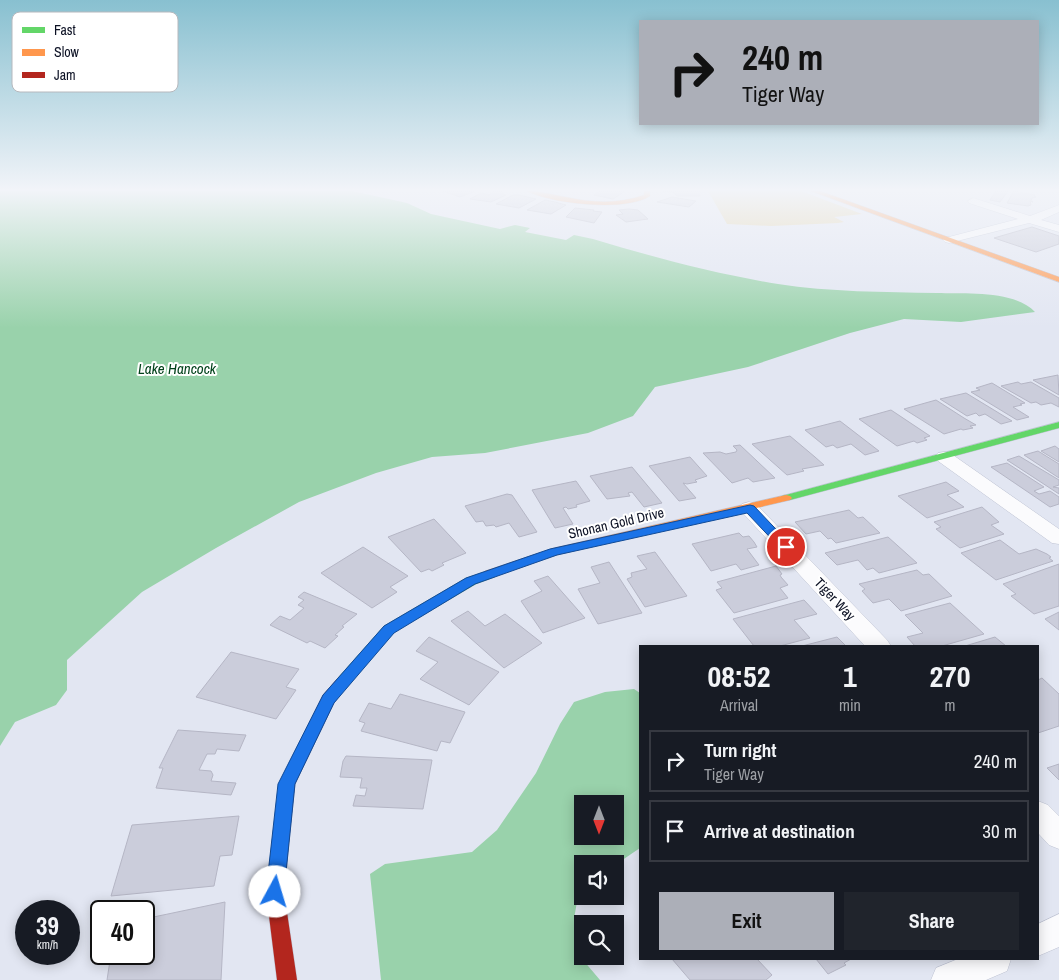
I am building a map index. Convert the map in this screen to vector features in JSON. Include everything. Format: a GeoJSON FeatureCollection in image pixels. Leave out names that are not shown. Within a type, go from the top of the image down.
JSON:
{"type":"FeatureCollection","features":[{"type":"Feature","properties":{"kind":"street"},"geometry":{"type":"LineString","coordinates":[[940,237],[1059,280]]}},
{"type":"Feature","properties":{"kind":"street"},"geometry":{"type":"LineString","coordinates":[[949,240],[961,237]]}},
{"type":"Feature","properties":{"kind":"street"},"geometry":{"type":"LineString","coordinates":[[966,237],[1059,270]]}},
{"type":"Feature","properties":{"kind":"street","name":"Shonan Gold Drive"},"geometry":{"type":"LineString","coordinates":[[287,980],[275,892],[287,784],[328,699],[389,629],[471,581],[554,552],[750,508],[1059,425]]}},
{"type":"Feature","properties":{"kind":"street"},"geometry":{"type":"LineString","coordinates":[[944,457],[1059,538]]}},
{"type":"Feature","properties":{"kind":"street","name":"Tiger Way"},"geometry":{"type":"LineString","coordinates":[[750,508],[879,645]]}},
{"type":"Feature","properties":{"kind":"street"},"geometry":{"type":"LineString","coordinates":[[1039,815],[1059,836]]}},
{"type":"Feature","properties":{"kind":"street"},"geometry":{"type":"LineString","coordinates":[[1039,940],[1059,930]]}},
{"type":"Feature","properties":{"kind":"street"},"geometry":{"type":"LineString","coordinates":[[948,980],[993,960]]}},
{"type":"Feature","properties":{"kind":"water","name":"Lake Hancock"},"geometry":{"type":"Polygon","coordinates":[[[0,237],[549,237],[566,240],[571,237],[582,237],[685,264],[778,284],[837,290],[989,295],[1015,300],[1035,312],[961,322],[904,319],[850,333],[748,367],[655,387],[633,416],[588,433],[485,453],[432,457],[376,473],[299,502],[142,592],[67,660],[67,690],[56,705],[15,722],[0,746],[0,237]]]}},
{"type":"Feature","properties":{"kind":"water"},"geometry":{"type":"Polygon","coordinates":[[[634,689],[639,692],[639,849],[624,859],[624,855],[574,855],[574,905],[576,905],[574,915],[574,965],[587,965],[600,980],[381,980],[370,874],[385,864],[472,852],[497,830],[536,773],[560,724],[574,702],[605,692],[634,689]]]}},
{"type":"Feature","properties":{"kind":"building"},"geometry":{"type":"Polygon","coordinates":[[[1059,237],[1059,244],[1036,252],[994,238],[1059,237]]]}},
{"type":"Feature","properties":{"kind":"building"},"geometry":{"type":"Polygon","coordinates":[[[1058,375],[1059,395],[1033,380],[1058,375]]]}},
{"type":"Feature","properties":{"kind":"building"},"geometry":{"type":"Polygon","coordinates":[[[1018,382],[1021,384],[1031,382],[1059,398],[1059,407],[1051,403],[1041,405],[1036,402],[1031,403],[1001,386],[1018,382]]]}},
{"type":"Feature","properties":{"kind":"building"},"geometry":{"type":"Polygon","coordinates":[[[992,383],[1025,403],[1013,407],[1029,417],[1017,420],[971,392],[980,390],[976,388],[992,383]]]}},
{"type":"Feature","properties":{"kind":"building"},"geometry":{"type":"Polygon","coordinates":[[[966,393],[1012,421],[1001,424],[985,414],[979,416],[976,413],[967,416],[940,399],[966,393]]]}},
{"type":"Feature","properties":{"kind":"building"},"geometry":{"type":"Polygon","coordinates":[[[936,400],[976,425],[970,426],[973,428],[944,434],[904,409],[936,400]]]}},
{"type":"Feature","properties":{"kind":"building"},"geometry":{"type":"Polygon","coordinates":[[[891,410],[930,436],[924,438],[927,440],[917,443],[914,441],[897,446],[859,419],[891,410]]]}},
{"type":"Feature","properties":{"kind":"building"},"geometry":{"type":"Polygon","coordinates":[[[840,421],[879,451],[865,455],[851,444],[837,448],[833,445],[826,447],[805,430],[840,421]]]}},
{"type":"Feature","properties":{"kind":"building"},"geometry":{"type":"Polygon","coordinates":[[[790,436],[824,465],[802,469],[804,471],[787,475],[752,444],[790,436]]]}},
{"type":"Feature","properties":{"kind":"building"},"geometry":{"type":"Polygon","coordinates":[[[740,445],[775,478],[753,482],[748,478],[732,483],[703,453],[720,452],[726,454],[736,452],[737,450],[733,446],[740,445]]]}},
{"type":"Feature","properties":{"kind":"building"},"geometry":{"type":"Polygon","coordinates":[[[1055,446],[1059,449],[1059,462],[1041,451],[1055,446]]]}},
{"type":"Feature","properties":{"kind":"building"},"geometry":{"type":"Polygon","coordinates":[[[1038,451],[1059,464],[1059,478],[1024,455],[1038,451]]]}},
{"type":"Feature","properties":{"kind":"building"},"geometry":{"type":"Polygon","coordinates":[[[1019,456],[1059,480],[1059,485],[1053,487],[1059,488],[1059,494],[1007,460],[1019,456]]]}},
{"type":"Feature","properties":{"kind":"building"},"geometry":{"type":"Polygon","coordinates":[[[690,457],[707,476],[695,480],[697,482],[683,483],[696,498],[679,501],[649,466],[690,457]]]}},
{"type":"Feature","properties":{"kind":"building"},"geometry":{"type":"Polygon","coordinates":[[[1007,463],[1044,487],[1034,491],[1039,494],[1050,491],[1059,497],[1059,504],[1050,507],[991,467],[1007,463]]]}},
{"type":"Feature","properties":{"kind":"building"},"geometry":{"type":"Polygon","coordinates":[[[632,467],[662,503],[644,507],[632,492],[628,493],[630,496],[607,499],[590,476],[632,467]]]}},
{"type":"Feature","properties":{"kind":"building"},"geometry":{"type":"Polygon","coordinates":[[[576,481],[590,501],[576,505],[577,507],[563,508],[573,524],[555,528],[532,490],[576,481]]]}},
{"type":"Feature","properties":{"kind":"building"},"geometry":{"type":"Polygon","coordinates":[[[946,482],[959,491],[947,495],[964,507],[927,518],[898,496],[946,482]]]}},
{"type":"Feature","properties":{"kind":"building"},"geometry":{"type":"Polygon","coordinates":[[[507,494],[512,495],[537,532],[519,537],[509,523],[496,527],[494,525],[486,526],[483,521],[476,522],[465,506],[507,494]]]}},
{"type":"Feature","properties":{"kind":"building"},"geometry":{"type":"Polygon","coordinates":[[[982,507],[999,522],[991,525],[1004,534],[960,548],[936,529],[941,527],[934,522],[982,507]]]}},
{"type":"Feature","properties":{"kind":"building"},"geometry":{"type":"Polygon","coordinates":[[[849,510],[858,518],[863,517],[880,533],[836,543],[831,538],[828,539],[820,531],[806,534],[795,522],[849,510]]]}},
{"type":"Feature","properties":{"kind":"building"},"geometry":{"type":"Polygon","coordinates":[[[434,519],[466,553],[442,563],[444,565],[432,571],[429,569],[421,572],[388,537],[434,519]]]}},
{"type":"Feature","properties":{"kind":"building"},"geometry":{"type":"Polygon","coordinates":[[[739,533],[743,537],[749,536],[754,542],[757,547],[747,549],[759,565],[741,570],[736,564],[711,571],[692,544],[739,533]]]}},
{"type":"Feature","properties":{"kind":"building"},"geometry":{"type":"Polygon","coordinates":[[[888,537],[917,563],[879,573],[873,568],[867,570],[858,560],[837,565],[825,553],[888,537]]]}},
{"type":"Feature","properties":{"kind":"building"},"geometry":{"type":"Polygon","coordinates":[[[1000,540],[1019,554],[1036,549],[1047,554],[1053,561],[996,580],[961,553],[1000,540]]]}},
{"type":"Feature","properties":{"kind":"building"},"geometry":{"type":"Polygon","coordinates":[[[363,547],[408,576],[390,587],[397,592],[372,608],[321,573],[363,547]]]}},
{"type":"Feature","properties":{"kind":"building"},"geometry":{"type":"Polygon","coordinates":[[[655,552],[687,596],[645,607],[627,579],[632,577],[631,573],[647,569],[637,556],[655,552]]]}},
{"type":"Feature","properties":{"kind":"building"},"geometry":{"type":"Polygon","coordinates":[[[609,562],[642,613],[598,624],[578,589],[600,583],[591,567],[609,562]]]}},
{"type":"Feature","properties":{"kind":"building"},"geometry":{"type":"Polygon","coordinates":[[[1059,564],[1059,606],[1034,614],[1011,596],[1016,594],[1003,584],[1059,564]]]}},
{"type":"Feature","properties":{"kind":"building"},"geometry":{"type":"Polygon","coordinates":[[[776,566],[782,574],[780,575],[781,577],[788,585],[780,588],[788,598],[734,613],[716,590],[722,588],[717,582],[776,566]]]}},
{"type":"Feature","properties":{"kind":"building"},"geometry":{"type":"Polygon","coordinates":[[[917,570],[923,575],[929,574],[952,596],[901,611],[889,599],[873,603],[862,591],[865,589],[859,584],[917,570]]]}},
{"type":"Feature","properties":{"kind":"building"},"geometry":{"type":"Polygon","coordinates":[[[548,576],[585,618],[543,633],[521,601],[542,591],[534,581],[548,576]]]}},
{"type":"Feature","properties":{"kind":"building"},"geometry":{"type":"Polygon","coordinates":[[[304,592],[357,614],[342,626],[344,627],[335,635],[338,636],[325,648],[310,641],[307,643],[270,625],[280,616],[290,620],[304,608],[298,605],[304,600],[298,597],[304,592]]]}},
{"type":"Feature","properties":{"kind":"building"},"geometry":{"type":"Polygon","coordinates":[[[804,600],[817,614],[794,620],[810,638],[784,645],[753,645],[733,619],[804,600]]]}},
{"type":"Feature","properties":{"kind":"building"},"geometry":{"type":"Polygon","coordinates":[[[950,603],[984,634],[946,645],[914,645],[907,637],[923,633],[905,615],[950,603]]]}},
{"type":"Feature","properties":{"kind":"building"},"geometry":{"type":"Polygon","coordinates":[[[468,611],[485,626],[505,614],[542,643],[504,668],[451,621],[468,611]]]}},
{"type":"Feature","properties":{"kind":"building"},"geometry":{"type":"Polygon","coordinates":[[[1059,612],[1059,630],[1045,619],[1059,612]]]}},
{"type":"Feature","properties":{"kind":"building"},"geometry":{"type":"Polygon","coordinates":[[[429,637],[499,672],[469,705],[420,679],[438,662],[416,651],[429,637]]]}},
{"type":"Feature","properties":{"kind":"building"},"geometry":{"type":"Polygon","coordinates":[[[837,637],[845,645],[806,645],[837,637]]]}},
{"type":"Feature","properties":{"kind":"building"},"geometry":{"type":"Polygon","coordinates":[[[995,637],[1005,645],[968,645],[995,637]]]}},
{"type":"Feature","properties":{"kind":"building"},"geometry":{"type":"Polygon","coordinates":[[[231,652],[299,669],[286,687],[296,690],[276,719],[196,697],[231,652]]]}},
{"type":"Feature","properties":{"kind":"building"},"geometry":{"type":"Polygon","coordinates":[[[1042,678],[1059,694],[1059,726],[1039,733],[1039,680],[1042,678]]]}},
{"type":"Feature","properties":{"kind":"building"},"geometry":{"type":"Polygon","coordinates":[[[400,694],[465,712],[450,743],[441,741],[437,751],[361,731],[365,723],[359,721],[369,703],[391,709],[400,694]]]}},
{"type":"Feature","properties":{"kind":"building"},"geometry":{"type":"Polygon","coordinates":[[[178,730],[246,735],[239,751],[217,749],[215,754],[207,754],[199,770],[211,771],[213,775],[211,781],[236,783],[231,795],[156,788],[163,768],[159,768],[178,730]]]}},
{"type":"Feature","properties":{"kind":"building"},"geometry":{"type":"Polygon","coordinates":[[[346,756],[432,760],[423,809],[353,806],[356,795],[365,796],[367,788],[360,788],[362,778],[340,777],[343,761],[346,756]]]}},
{"type":"Feature","properties":{"kind":"building"},"geometry":{"type":"Polygon","coordinates":[[[1059,764],[1059,780],[1047,768],[1059,764]]]}},
{"type":"Feature","properties":{"kind":"building"},"geometry":{"type":"Polygon","coordinates":[[[239,816],[232,855],[220,856],[214,886],[111,896],[132,825],[239,816]]]}},
{"type":"Feature","properties":{"kind":"building"},"geometry":{"type":"Polygon","coordinates":[[[225,902],[221,980],[107,980],[109,965],[155,965],[155,917],[225,902]]]}},
{"type":"Feature","properties":{"kind":"building"},"geometry":{"type":"Polygon","coordinates":[[[673,960],[758,960],[772,975],[766,980],[690,980],[673,960]]]}},
{"type":"Feature","properties":{"kind":"building"},"geometry":{"type":"Polygon","coordinates":[[[817,960],[849,960],[844,963],[846,965],[828,974],[817,960]]]}},
{"type":"Feature","properties":{"kind":"traffic: fast"},"geometry":{"type":"LineString","coordinates":[[786,498],[1059,425]]}},
{"type":"Feature","properties":{"kind":"traffic: fast"},"geometry":{"type":"LineString","coordinates":[[342,683],[389,629],[471,581],[490,574]]}},
{"type":"Feature","properties":{"kind":"traffic: slow"},"geometry":{"type":"LineString","coordinates":[[940,237],[1059,280]]}},
{"type":"Feature","properties":{"kind":"traffic: slow"},"geometry":{"type":"LineString","coordinates":[[490,574],[554,552],[786,498]]}},
{"type":"Feature","properties":{"kind":"traffic: jam"},"geometry":{"type":"LineString","coordinates":[[287,980],[275,892],[287,784],[328,699],[342,683]]}},
{"type":"Feature","properties":{"kind":"route"},"geometry":{"type":"LineString","coordinates":[[275,892],[287,784],[328,699],[389,629],[471,581],[554,552],[750,508],[786,547]]}}]}
